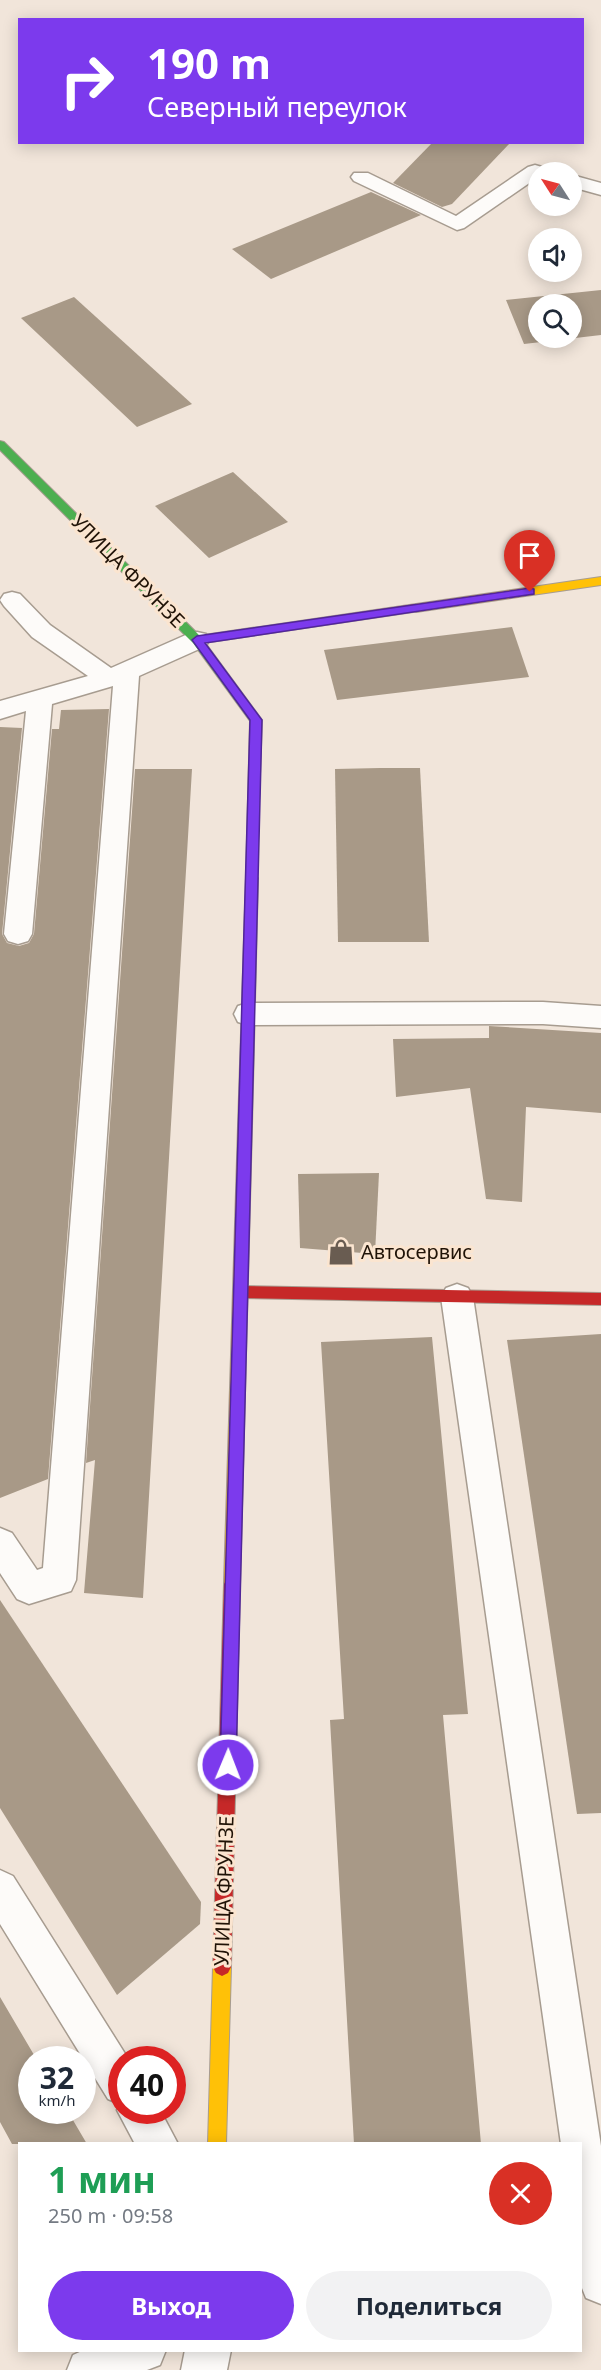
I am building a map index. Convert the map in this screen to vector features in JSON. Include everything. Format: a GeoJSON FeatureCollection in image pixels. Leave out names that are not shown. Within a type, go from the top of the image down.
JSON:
{"type":"FeatureCollection","features":[{"type":"Feature","properties":{"kind":"street","name":"УЛИЦА ФРУНЗЕ"},"geometry":{"type":"LineString","coordinates":[[0,444],[197,640],[256,720],[218,2142]]}},
{"type":"Feature","properties":{"kind":"street"},"geometry":{"type":"LineString","coordinates":[[197,640],[601,581]]}},
{"type":"Feature","properties":{"kind":"street"},"geometry":{"type":"LineString","coordinates":[[240,1292],[601,1299]]}},
{"type":"Feature","properties":{"kind":"street"},"geometry":{"type":"LineString","coordinates":[[204,2370],[208,2352]]}},
{"type":"Feature","properties":{"kind":"lane"},"geometry":{"type":"LineString","coordinates":[[508,163],[528,169]]}},
{"type":"Feature","properties":{"kind":"lane"},"geometry":{"type":"LineString","coordinates":[[361,177],[457,224],[528,178]]}},
{"type":"Feature","properties":{"kind":"lane"},"geometry":{"type":"LineString","coordinates":[[582,184],[601,189]]}},
{"type":"Feature","properties":{"kind":"lane"},"geometry":{"type":"LineString","coordinates":[[4,597],[41,632],[118,675]]}},
{"type":"Feature","properties":{"kind":"lane"},"geometry":{"type":"LineString","coordinates":[[0,710],[118,675],[197,640]]}},
{"type":"Feature","properties":{"kind":"lane"},"geometry":{"type":"LineString","coordinates":[[0,1544],[29,1588],[59,1580],[118,675]]}},
{"type":"Feature","properties":{"kind":"lane"},"geometry":{"type":"LineString","coordinates":[[18,934],[40,699]]}},
{"type":"Feature","properties":{"kind":"lane"},"geometry":{"type":"LineString","coordinates":[[248,1014],[543,1012],[601,1017]]}},
{"type":"Feature","properties":{"kind":"lane"},"geometry":{"type":"LineString","coordinates":[[457,1296],[580,2142]]}},
{"type":"Feature","properties":{"kind":"lane"},"geometry":{"type":"LineString","coordinates":[[0,1889],[108,2063]]}},
{"type":"Feature","properties":{"kind":"lane"},"geometry":{"type":"LineString","coordinates":[[146,2124],[157,2142]]}},
{"type":"Feature","properties":{"kind":"lane"},"geometry":{"type":"LineString","coordinates":[[582,2153],[601,2283]]}},
{"type":"Feature","properties":{"kind":"lane"},"geometry":{"type":"LineString","coordinates":[[88,2370],[139,2352]]}},
{"type":"Feature","properties":{"kind":"building"},"geometry":{"type":"Polygon","coordinates":[[[431,144],[509,144],[452,204],[442,207],[393,183],[431,144]]]}},
{"type":"Feature","properties":{"kind":"building"},"geometry":{"type":"Polygon","coordinates":[[[371,192],[421,215],[271,279],[232,249],[371,192]]]}},
{"type":"Feature","properties":{"kind":"building"},"geometry":{"type":"Polygon","coordinates":[[[601,290],[601,335],[582,337],[582,294],[563,294],[601,290]]]}},
{"type":"Feature","properties":{"kind":"building"},"geometry":{"type":"Polygon","coordinates":[[[74,297],[192,404],[137,427],[21,318],[74,297]]]}},
{"type":"Feature","properties":{"kind":"building"},"geometry":{"type":"Polygon","coordinates":[[[528,298],[528,344],[524,344],[506,300],[528,298]]]}},
{"type":"Feature","properties":{"kind":"building"},"geometry":{"type":"Polygon","coordinates":[[[233,472],[288,522],[209,558],[155,506],[233,472]]]}},
{"type":"Feature","properties":{"kind":"building"},"geometry":{"type":"Polygon","coordinates":[[[512,627],[529,677],[337,700],[324,650],[512,627]]]}},
{"type":"Feature","properties":{"kind":"building"},"geometry":{"type":"Polygon","coordinates":[[[109,709],[48,1479],[0,1498],[0,727],[22,728],[2,934],[7,943],[19,946],[29,943],[34,934],[52,729],[59,729],[61,710],[109,709]]]}},
{"type":"Feature","properties":{"kind":"building"},"geometry":{"type":"Polygon","coordinates":[[[420,768],[429,942],[338,942],[335,769],[420,768]]]}},
{"type":"Feature","properties":{"kind":"building"},"geometry":{"type":"Polygon","coordinates":[[[135,769],[192,769],[143,1598],[84,1593],[95,1460],[86,1463],[135,769]]]}},
{"type":"Feature","properties":{"kind":"building"},"geometry":{"type":"Polygon","coordinates":[[[489,1026],[601,1033],[601,1113],[526,1107],[522,1202],[486,1199],[470,1088],[396,1097],[393,1039],[489,1038],[489,1026]]]}},
{"type":"Feature","properties":{"kind":"building"},"geometry":{"type":"Polygon","coordinates":[[[379,1173],[375,1254],[300,1248],[298,1174],[379,1173]]]}},
{"type":"Feature","properties":{"kind":"building"},"geometry":{"type":"Polygon","coordinates":[[[601,1334],[601,1813],[577,1814],[507,1340],[601,1334]]]}},
{"type":"Feature","properties":{"kind":"building"},"geometry":{"type":"Polygon","coordinates":[[[432,1337],[468,1714],[443,1715],[481,2142],[354,2142],[330,1720],[344,1719],[321,1342],[432,1337]]]}},
{"type":"Feature","properties":{"kind":"building"},"geometry":{"type":"Polygon","coordinates":[[[0,1600],[201,1902],[200,1924],[117,1995],[0,1808],[0,1600]]]}},
{"type":"Feature","properties":{"kind":"building"},"geometry":{"type":"Polygon","coordinates":[[[0,1997],[29,2046],[18,2046],[18,2124],[75,2124],[86,2142],[18,2142],[18,2144],[12,2144],[0,2122],[0,1997]]]}},
{"type":"Feature","properties":{"kind":"traffic: fast"},"geometry":{"type":"LineString","coordinates":[[0,444],[197,640],[256,720],[252,878]]}},
{"type":"Feature","properties":{"kind":"traffic: slow"},"geometry":{"type":"LineString","coordinates":[[416,608],[601,581]]}},
{"type":"Feature","properties":{"kind":"traffic: slow"},"geometry":{"type":"LineString","coordinates":[[232,1584],[245,1126]]}},
{"type":"Feature","properties":{"kind":"traffic: slow"},"geometry":{"type":"LineString","coordinates":[[217,2142],[222,1967]]}},
{"type":"Feature","properties":{"kind":"traffic: jam"},"geometry":{"type":"LineString","coordinates":[[197,640],[416,608]]}},
{"type":"Feature","properties":{"kind":"traffic: jam"},"geometry":{"type":"LineString","coordinates":[[245,1126],[252,878]]}},
{"type":"Feature","properties":{"kind":"traffic: jam"},"geometry":{"type":"LineString","coordinates":[[240,1292],[601,1299]]}},
{"type":"Feature","properties":{"kind":"traffic: jam"},"geometry":{"type":"LineString","coordinates":[[222,1967],[232,1584]]}},
{"type":"Feature","properties":{"kind":"place","name":"Автосервис"},"geometry":{"type":"Point","coordinates":[341,1252]}},
{"type":"Feature","properties":{"kind":"route"},"geometry":{"type":"LineString","coordinates":[[228,1765],[256,720],[197,640],[530,592]]}}]}
